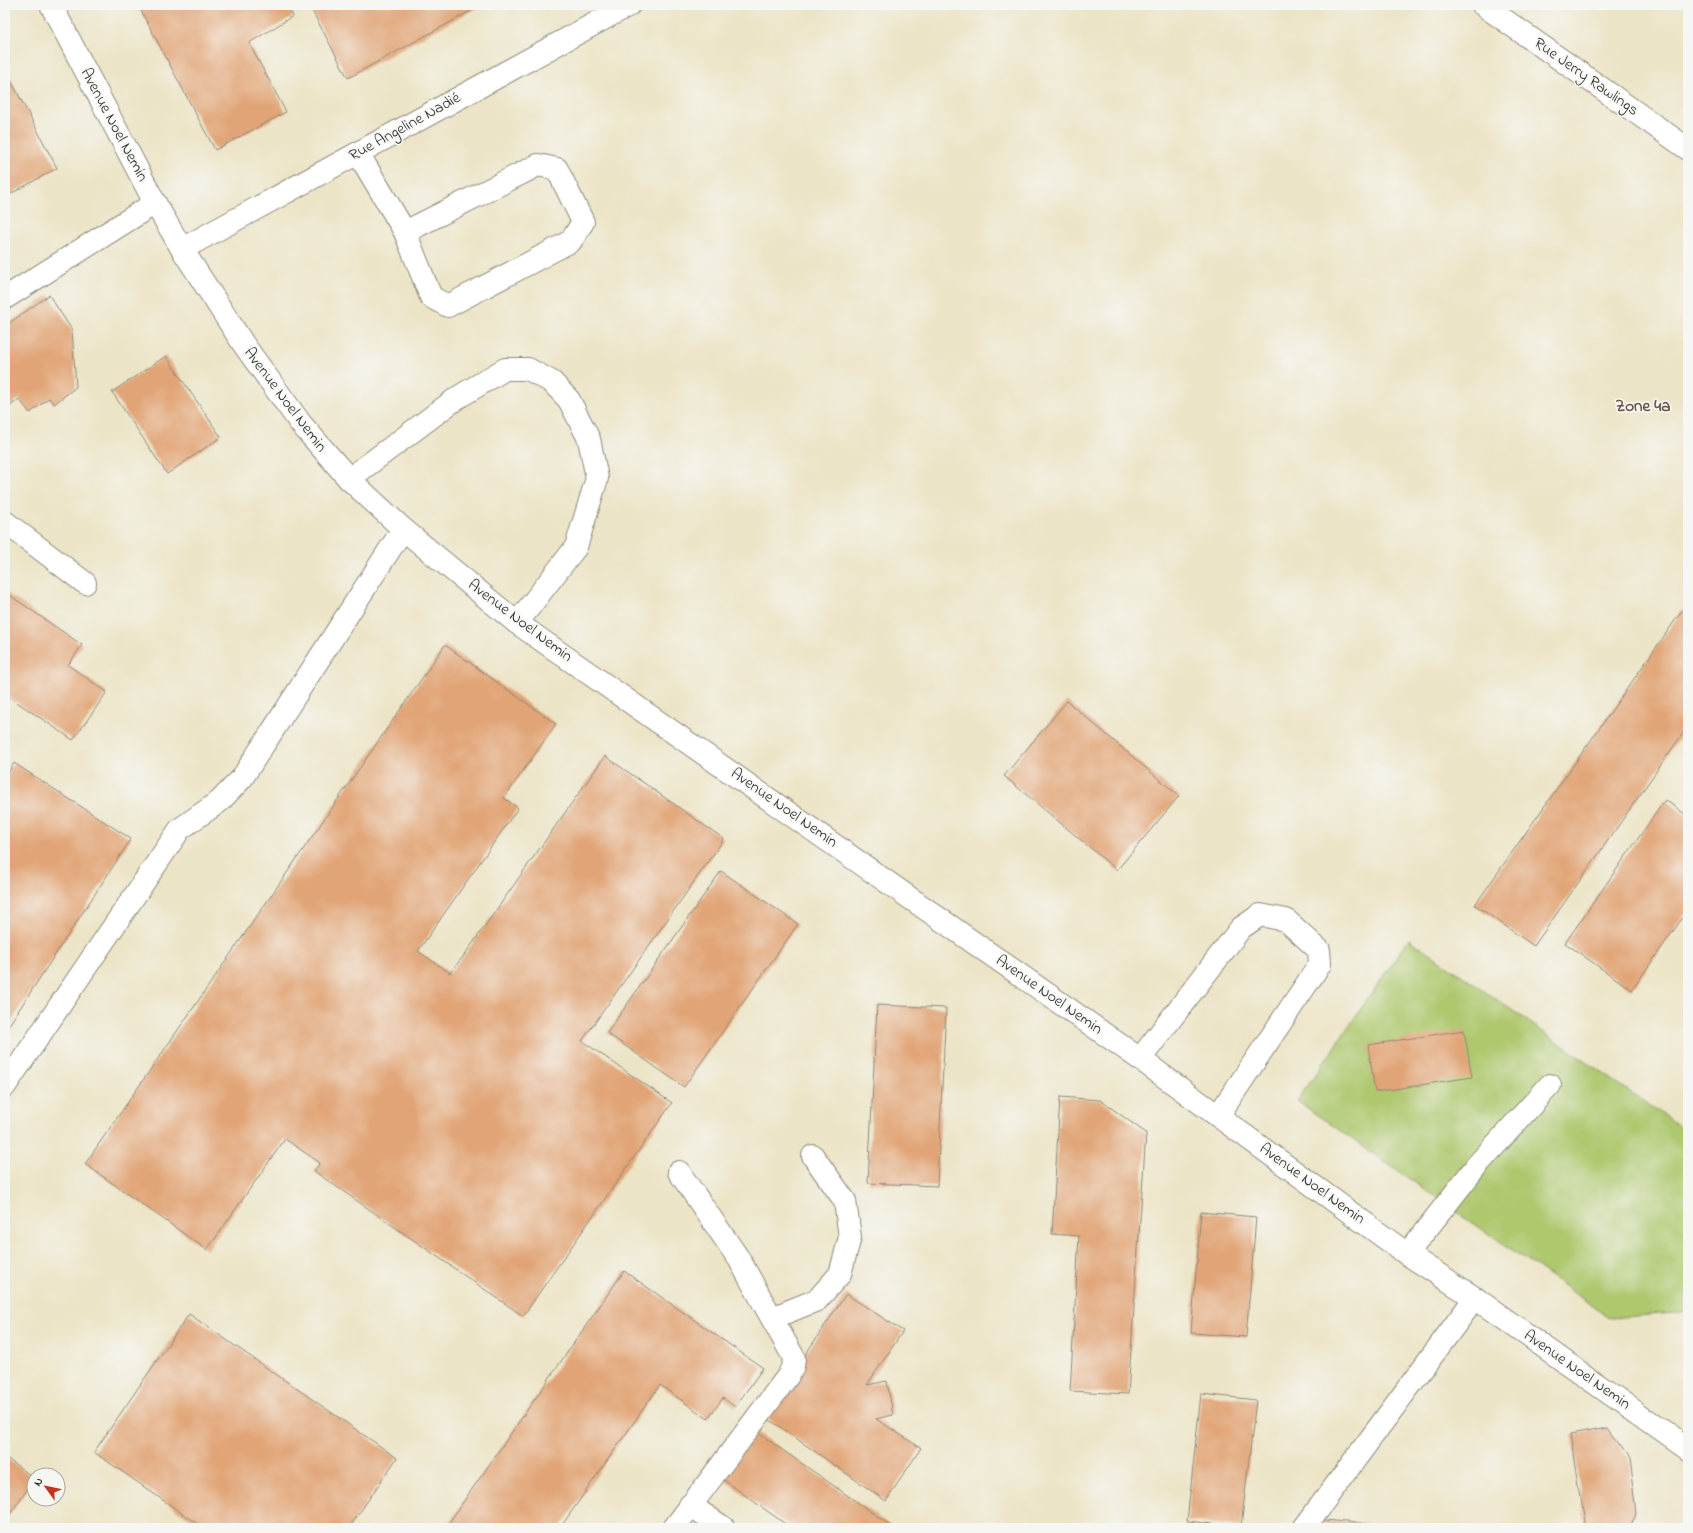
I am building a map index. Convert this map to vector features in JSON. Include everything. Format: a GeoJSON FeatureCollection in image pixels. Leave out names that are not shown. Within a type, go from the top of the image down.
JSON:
{"type":"FeatureCollection","features":[{"type":"Feature","properties":{"kind":"street","name":"Avenue Noel Nemin"},"geometry":{"type":"LineString","coordinates":[[51,5],[155,203],[182,249],[244,346],[301,424],[348,480],[403,529],[517,622],[1140,1059],[1407,1254],[1475,1298],[1688,1449]]}},
{"type":"Feature","properties":{"kind":"street","name":"Rue Angeline Nadié"},"geometry":{"type":"LineString","coordinates":[[182,249],[629,5]]}},
{"type":"Feature","properties":{"kind":"street","name":"Rue Jerry Rawlings"},"geometry":{"type":"LineString","coordinates":[[1483,5],[1688,149]]}},
{"type":"Feature","properties":{"kind":"street"},"geometry":{"type":"LineString","coordinates":[[358,153],[405,232],[431,297],[448,306],[571,241],[583,222],[557,169],[538,165],[405,232]]}},
{"type":"Feature","properties":{"kind":"street"},"geometry":{"type":"LineString","coordinates":[[5,298],[155,203]]}},
{"type":"Feature","properties":{"kind":"street"},"geometry":{"type":"LineString","coordinates":[[348,480],[457,398],[505,369],[528,369],[552,382],[569,400],[589,439],[597,478],[576,547],[517,622]]}},
{"type":"Feature","properties":{"kind":"street"},"geometry":{"type":"LineString","coordinates":[[5,522],[85,583]]}},
{"type":"Feature","properties":{"kind":"street"},"geometry":{"type":"LineString","coordinates":[[5,1086],[180,829],[220,801],[242,778],[403,529]]}},
{"type":"Feature","properties":{"kind":"street"},"geometry":{"type":"LineString","coordinates":[[1140,1059],[1241,928],[1260,915],[1286,920],[1319,950],[1320,964],[1218,1116]]}},
{"type":"Feature","properties":{"kind":"street"},"geometry":{"type":"LineString","coordinates":[[1407,1254],[1478,1164],[1550,1085]]}},
{"type":"Feature","properties":{"kind":"street"},"geometry":{"type":"LineString","coordinates":[[772,1318],[818,1300],[840,1274],[850,1237],[845,1201],[813,1156]]}},
{"type":"Feature","properties":{"kind":"street"},"geometry":{"type":"LineString","coordinates":[[674,1528],[788,1376],[793,1366],[794,1358],[739,1259],[679,1172]]}},
{"type":"Feature","properties":{"kind":"street"},"geometry":{"type":"LineString","coordinates":[[1304,1528],[1475,1298]]}},
{"type":"Feature","properties":{"kind":"street"},"geometry":{"type":"LineString","coordinates":[[690,1505],[724,1528]]}},
{"type":"Feature","properties":{"kind":"green space"},"geometry":{"type":"Polygon","coordinates":[[[1409,939],[1688,1132],[1688,1312],[1610,1318],[1297,1101],[1409,939]]]}},
{"type":"Feature","properties":{"kind":"building"},"geometry":{"type":"Polygon","coordinates":[[[138,5],[287,5],[293,16],[249,43],[286,112],[215,150],[138,5]]]}},
{"type":"Feature","properties":{"kind":"building"},"geometry":{"type":"Polygon","coordinates":[[[309,5],[482,5],[348,78],[309,5]]]}},
{"type":"Feature","properties":{"kind":"building"},"geometry":{"type":"Polygon","coordinates":[[[5,69],[57,168],[5,197],[5,69]]]}},
{"type":"Feature","properties":{"kind":"building"},"geometry":{"type":"Polygon","coordinates":[[[49,295],[72,330],[76,387],[54,404],[49,398],[30,413],[19,399],[8,408],[5,405],[5,326],[49,295]]]}},
{"type":"Feature","properties":{"kind":"building"},"geometry":{"type":"Polygon","coordinates":[[[166,356],[221,437],[167,474],[112,392],[166,356]]]}},
{"type":"Feature","properties":{"kind":"building"},"geometry":{"type":"Polygon","coordinates":[[[5,592],[82,645],[68,665],[107,692],[73,740],[5,694],[5,592]]]}},
{"type":"Feature","properties":{"kind":"building"},"geometry":{"type":"Polygon","coordinates":[[[1688,602],[1688,726],[1534,946],[1475,905],[1688,602]]]}},
{"type":"Feature","properties":{"kind":"building"},"geometry":{"type":"Polygon","coordinates":[[[445,645],[556,724],[504,798],[518,808],[418,951],[450,973],[463,957],[605,756],[724,839],[582,1041],[672,1103],[523,1316],[314,1171],[320,1163],[285,1139],[207,1250],[85,1164],[445,645]]]}},
{"type":"Feature","properties":{"kind":"building"},"geometry":{"type":"Polygon","coordinates":[[[1067,701],[1179,796],[1117,870],[1004,776],[1067,701]]]}},
{"type":"Feature","properties":{"kind":"building"},"geometry":{"type":"Polygon","coordinates":[[[14,763],[131,839],[5,1031],[5,777],[14,763]]]}},
{"type":"Feature","properties":{"kind":"building"},"geometry":{"type":"Polygon","coordinates":[[[1665,800],[1688,816],[1688,910],[1632,990],[1565,943],[1665,800]]]}},
{"type":"Feature","properties":{"kind":"building"},"geometry":{"type":"Polygon","coordinates":[[[721,871],[798,924],[684,1087],[607,1033],[721,871]]]}},
{"type":"Feature","properties":{"kind":"building"},"geometry":{"type":"Polygon","coordinates":[[[877,1005],[946,1008],[937,1186],[868,1183],[877,1005]]]}},
{"type":"Feature","properties":{"kind":"building"},"geometry":{"type":"Polygon","coordinates":[[[1464,1030],[1472,1077],[1375,1092],[1368,1045],[1464,1030]]]}},
{"type":"Feature","properties":{"kind":"building"},"geometry":{"type":"Polygon","coordinates":[[[1060,1097],[1100,1100],[1146,1133],[1128,1394],[1070,1391],[1079,1236],[1052,1234],[1060,1097]]]}},
{"type":"Feature","properties":{"kind":"building"},"geometry":{"type":"Polygon","coordinates":[[[1201,1212],[1256,1217],[1246,1337],[1191,1333],[1201,1212]]]}},
{"type":"Feature","properties":{"kind":"building"},"geometry":{"type":"Polygon","coordinates":[[[624,1271],[763,1368],[735,1407],[723,1398],[708,1419],[660,1385],[560,1528],[445,1528],[624,1271]]]}},
{"type":"Feature","properties":{"kind":"building"},"geometry":{"type":"Polygon","coordinates":[[[846,1294],[903,1331],[867,1385],[887,1381],[893,1415],[876,1419],[921,1448],[886,1501],[764,1416],[846,1294]]]}},
{"type":"Feature","properties":{"kind":"building"},"geometry":{"type":"Polygon","coordinates":[[[189,1314],[397,1458],[349,1528],[203,1528],[94,1452],[189,1314]]]}},
{"type":"Feature","properties":{"kind":"building"},"geometry":{"type":"Polygon","coordinates":[[[1201,1394],[1256,1400],[1241,1527],[1187,1521],[1201,1394]]]}},
{"type":"Feature","properties":{"kind":"building"},"geometry":{"type":"Polygon","coordinates":[[[1607,1428],[1628,1458],[1635,1515],[1628,1528],[1586,1528],[1571,1435],[1607,1428]]]}},
{"type":"Feature","properties":{"kind":"building"},"geometry":{"type":"Polygon","coordinates":[[[754,1430],[894,1528],[791,1528],[721,1478],[754,1430]]]}},
{"type":"Feature","properties":{"kind":"building"},"geometry":{"type":"Polygon","coordinates":[[[5,1457],[26,1472],[26,1491],[5,1521],[5,1457]]]}},
{"type":"Feature","properties":{"kind":"building"},"geometry":{"type":"Polygon","coordinates":[[[1315,1519],[1366,1524],[1365,1528],[1314,1528],[1315,1519]]]}},
{"type":"Feature","properties":{"kind":"district","name":"Zone 4a"},"geometry":{"type":"Point","coordinates":[1643,406]}}]}
